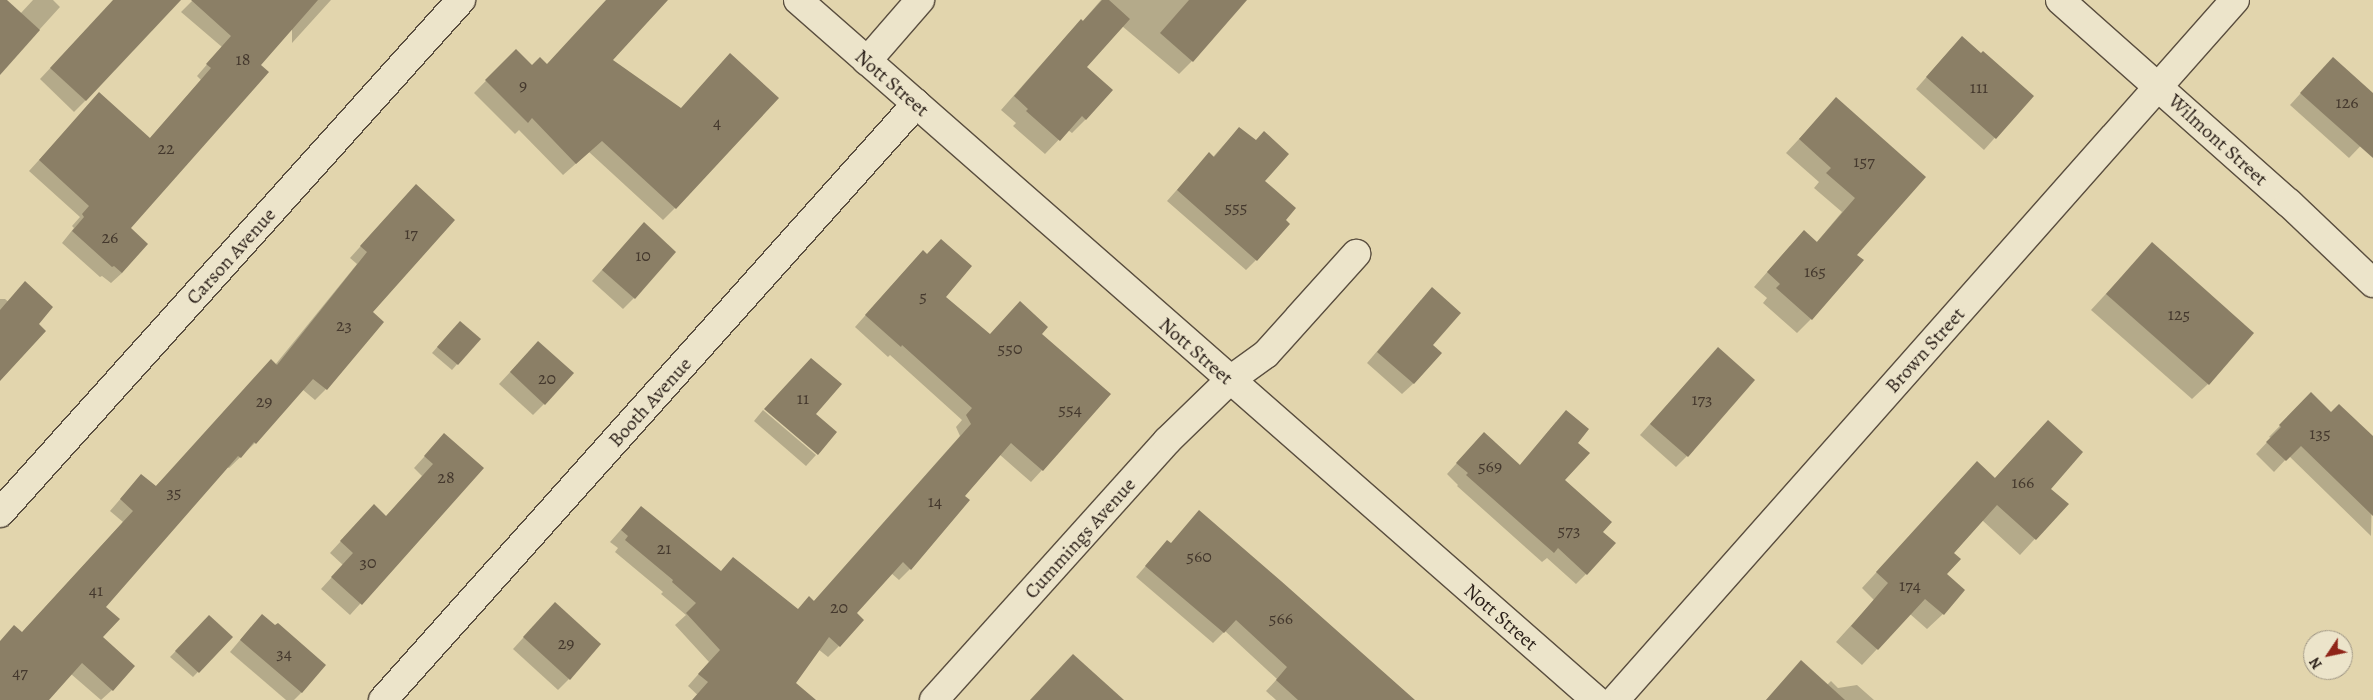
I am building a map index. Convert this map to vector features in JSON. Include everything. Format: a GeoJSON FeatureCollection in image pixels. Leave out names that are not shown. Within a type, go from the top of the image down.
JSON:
{"type":"FeatureCollection","features":[{"type":"Feature","properties":{"kind":"street","name":"Carson Avenue"},"geometry":{"type":"LineString","coordinates":[[0,513],[461,0]]}},
{"type":"Feature","properties":{"kind":"street","name":"Nott Street"},"geometry":{"type":"LineString","coordinates":[[798,0],[1596,700]]}},
{"type":"Feature","properties":{"kind":"street"},"geometry":{"type":"LineString","coordinates":[[867,61],[920,0]]}},
{"type":"Feature","properties":{"kind":"street","name":"Wilmont Street"},"geometry":{"type":"LineString","coordinates":[[2060,0],[2289,203],[2373,283]]}},
{"type":"Feature","properties":{"kind":"street","name":"Brown Street"},"geometry":{"type":"LineString","coordinates":[[1615,700],[2235,0]]}},
{"type":"Feature","properties":{"kind":"street","name":"Booth Avenue"},"geometry":{"type":"LineString","coordinates":[[383,700],[916,104]]}},
{"type":"Feature","properties":{"kind":"street","name":"Cummings Avenue"},"geometry":{"type":"LineString","coordinates":[[934,700],[1167,441],[1230,380],[1270,349],[1356,254]]}},
{"type":"Feature","properties":{"kind":"building"},"geometry":{"type":"Polygon","coordinates":[[[0,0],[7,0],[40,30],[0,75],[0,0]]]}},
{"type":"Feature","properties":{"kind":"building"},"geometry":{"type":"Polygon","coordinates":[[[113,0],[181,0],[86,101],[50,68],[113,0]]]}},
{"type":"Feature","properties":{"kind":"building"},"geometry":{"type":"Polygon","coordinates":[[[191,0],[318,0],[261,65],[269,72],[131,228],[148,244],[122,273],[114,266],[112,267],[72,231],[84,217],[82,214],[89,206],[39,160],[99,92],[150,138],[211,68],[206,64],[231,36],[191,0]]]}},
{"type":"Feature","properties":{"kind":"building"},"geometry":{"type":"Polygon","coordinates":[[[606,0],[668,0],[613,60],[681,108],[730,53],[779,98],[676,209],[602,141],[576,164],[532,118],[528,123],[485,80],[516,49],[532,65],[540,57],[547,64],[606,0]]]}},
{"type":"Feature","properties":{"kind":"building"},"geometry":{"type":"Polygon","coordinates":[[[1102,0],[1109,0],[1130,19],[1087,67],[1113,90],[1086,120],[1082,116],[1060,141],[1026,111],[1028,109],[1014,96],[1081,19],[1083,21],[1102,0]]]}},
{"type":"Feature","properties":{"kind":"building"},"geometry":{"type":"Polygon","coordinates":[[[1189,0],[1247,0],[1193,62],[1160,33],[1189,0]]]}},
{"type":"Feature","properties":{"kind":"building"},"geometry":{"type":"Polygon","coordinates":[[[1962,36],[1981,53],[1983,51],[2034,96],[1996,139],[1926,77],[1962,36]]]}},
{"type":"Feature","properties":{"kind":"building"},"geometry":{"type":"Polygon","coordinates":[[[2333,57],[2373,93],[2373,158],[2300,93],[2333,57]]]}},
{"type":"Feature","properties":{"kind":"building"},"geometry":{"type":"Polygon","coordinates":[[[1836,97],[1926,177],[1857,255],[1864,260],[1812,320],[1776,288],[1780,284],[1767,272],[1804,230],[1817,242],[1855,198],[1826,173],[1831,168],[1799,139],[1836,97]]]}},
{"type":"Feature","properties":{"kind":"building"},"geometry":{"type":"Polygon","coordinates":[[[1239,127],[1256,140],[1264,131],[1289,154],[1265,181],[1296,208],[1286,220],[1290,224],[1257,261],[1177,190],[1209,152],[1214,157],[1239,127]]]}},
{"type":"Feature","properties":{"kind":"building"},"geometry":{"type":"Polygon","coordinates":[[[416,184],[455,220],[373,312],[384,322],[327,390],[313,379],[256,444],[254,442],[241,458],[238,456],[106,607],[120,619],[103,637],[135,666],[113,691],[82,663],[49,700],[0,700],[0,641],[14,625],[22,632],[133,511],[120,499],[141,474],[156,486],[271,359],[277,365],[367,252],[360,246],[416,184]]]}},
{"type":"Feature","properties":{"kind":"building"},"geometry":{"type":"Polygon","coordinates":[[[644,222],[676,252],[635,299],[602,270],[644,222]]]}},
{"type":"Feature","properties":{"kind":"building"},"geometry":{"type":"Polygon","coordinates":[[[941,239],[972,266],[946,297],[990,334],[1020,301],[1048,327],[1042,334],[1111,394],[1043,471],[1011,443],[965,496],[970,500],[911,570],[903,562],[857,613],[864,620],[840,647],[829,637],[796,683],[816,700],[692,700],[708,682],[698,674],[720,650],[686,613],[696,603],[672,582],[673,580],[625,540],[628,536],[621,530],[641,506],[721,571],[733,557],[798,609],[809,596],[814,601],[971,424],[966,415],[972,408],[902,345],[901,347],[865,315],[923,250],[927,254],[941,239]]]}},
{"type":"Feature","properties":{"kind":"building"},"geometry":{"type":"Polygon","coordinates":[[[2152,242],[2254,333],[2209,385],[2106,294],[2152,242]]]}},
{"type":"Feature","properties":{"kind":"building"},"geometry":{"type":"Polygon","coordinates":[[[25,281],[53,307],[39,324],[46,331],[0,381],[0,310],[25,281]]]}},
{"type":"Feature","properties":{"kind":"building"},"geometry":{"type":"Polygon","coordinates":[[[1432,287],[1461,313],[1433,345],[1442,353],[1414,384],[1377,352],[1432,287]]]}},
{"type":"Feature","properties":{"kind":"building"},"geometry":{"type":"Polygon","coordinates":[[[460,321],[481,339],[458,365],[437,347],[460,321]]]}},
{"type":"Feature","properties":{"kind":"building"},"geometry":{"type":"Polygon","coordinates":[[[538,341],[574,373],[545,405],[510,372],[538,341]]]}},
{"type":"Feature","properties":{"kind":"building"},"geometry":{"type":"Polygon","coordinates":[[[1718,347],[1755,380],[1688,457],[1650,424],[1718,347]]]}},
{"type":"Feature","properties":{"kind":"building"},"geometry":{"type":"Polygon","coordinates":[[[811,358],[842,384],[816,414],[837,432],[818,455],[764,409],[811,358]]]}},
{"type":"Feature","properties":{"kind":"building"},"geometry":{"type":"Polygon","coordinates":[[[2311,392],[2331,412],[2339,404],[2373,436],[2373,516],[2301,446],[2286,461],[2266,442],[2281,427],[2279,425],[2311,392]]]}},
{"type":"Feature","properties":{"kind":"building"},"geometry":{"type":"Polygon","coordinates":[[[1566,410],[1589,429],[1578,443],[1590,453],[1565,480],[1612,522],[1603,532],[1616,543],[1587,575],[1558,548],[1554,553],[1466,475],[1468,473],[1456,463],[1484,432],[1520,465],[1566,410]]]}},
{"type":"Feature","properties":{"kind":"building"},"geometry":{"type":"Polygon","coordinates":[[[2048,420],[2083,452],[2051,489],[2069,504],[2036,540],[1997,505],[1954,553],[1961,559],[1947,574],[1965,590],[1944,615],[1925,599],[1878,650],[1851,626],[1888,583],[1876,572],[1977,461],[1995,478],[2048,420]]]}},
{"type":"Feature","properties":{"kind":"building"},"geometry":{"type":"Polygon","coordinates":[[[444,433],[484,468],[362,605],[331,577],[353,553],[340,541],[374,504],[386,516],[433,464],[424,456],[444,433]]]}},
{"type":"Feature","properties":{"kind":"building"},"geometry":{"type":"Polygon","coordinates":[[[1199,510],[1415,700],[1298,700],[1276,680],[1287,667],[1236,620],[1224,633],[1145,566],[1167,540],[1171,543],[1199,510]]]}},
{"type":"Feature","properties":{"kind":"building"},"geometry":{"type":"Polygon","coordinates":[[[555,602],[601,644],[570,680],[523,637],[555,602]]]}},
{"type":"Feature","properties":{"kind":"building"},"geometry":{"type":"Polygon","coordinates":[[[262,614],[275,625],[278,623],[326,665],[302,693],[240,640],[262,614]]]}},
{"type":"Feature","properties":{"kind":"building"},"geometry":{"type":"Polygon","coordinates":[[[209,615],[233,637],[199,673],[175,651],[209,615]]]}},
{"type":"Feature","properties":{"kind":"building"},"geometry":{"type":"Polygon","coordinates":[[[1073,654],[1124,700],[1030,700],[1073,654]]]}},
{"type":"Feature","properties":{"kind":"building"},"geometry":{"type":"Polygon","coordinates":[[[1801,660],[1845,700],[1766,700],[1801,660]]]}}]}
